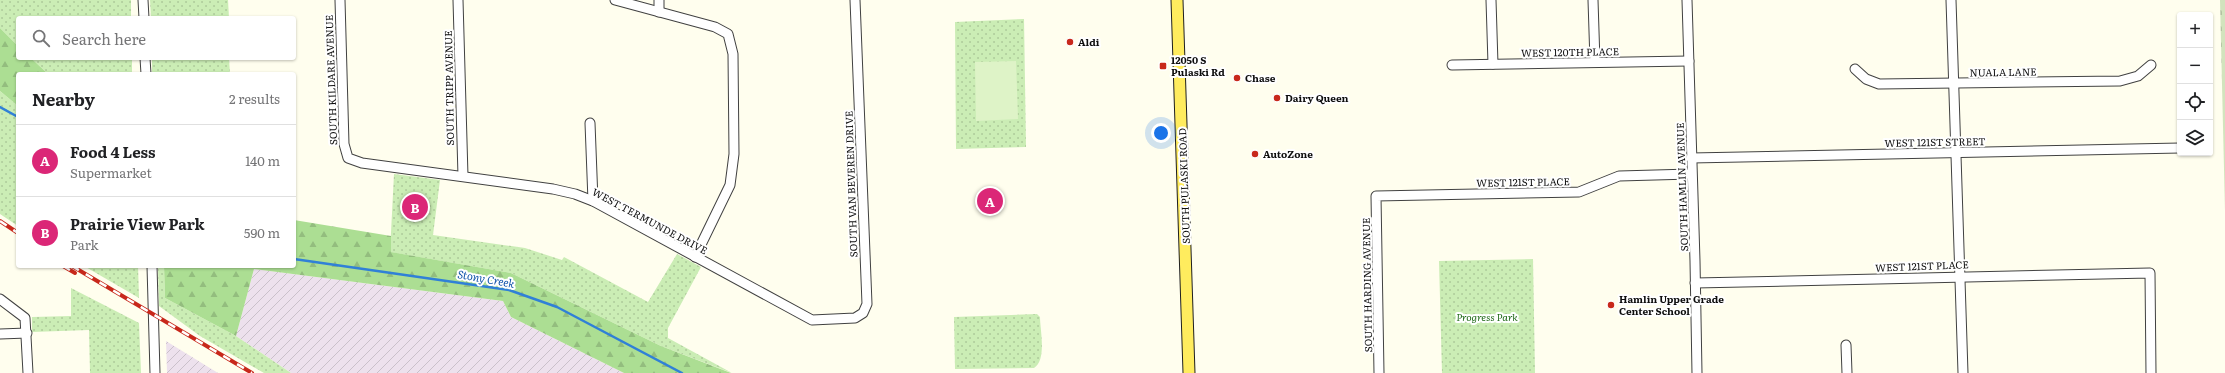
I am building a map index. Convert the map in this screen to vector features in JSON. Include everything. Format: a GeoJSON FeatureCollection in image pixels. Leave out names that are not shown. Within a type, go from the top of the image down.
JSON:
{"type":"FeatureCollection","features":[{"type":"Feature","properties":{"kind":"main road","name":"SOUTH PULASKI ROAD"},"geometry":{"type":"LineString","coordinates":[[1178,0],[1189,373]]}},
{"type":"Feature","properties":{"kind":"street"},"geometry":{"type":"LineString","coordinates":[[143,0],[144,16]]}},
{"type":"Feature","properties":{"kind":"street","name":"SOUTH KILDARE AVENUE"},"geometry":{"type":"LineString","coordinates":[[340,0],[344,144],[348,158]]}},
{"type":"Feature","properties":{"kind":"street","name":"SOUTH TRIPP AVENUE"},"geometry":{"type":"LineString","coordinates":[[458,0],[463,176]]}},
{"type":"Feature","properties":{"kind":"street"},"geometry":{"type":"LineString","coordinates":[[615,0],[715,27],[728,34],[733,54],[734,154],[730,184],[695,257]]}},
{"type":"Feature","properties":{"kind":"street"},"geometry":{"type":"LineString","coordinates":[[659,0],[659,12]]}},
{"type":"Feature","properties":{"kind":"street","name":"SOUTH VAN BEVEREN DRIVE"},"geometry":{"type":"LineString","coordinates":[[812,320],[855,318],[863,313],[867,304],[855,0]]}},
{"type":"Feature","properties":{"kind":"street"},"geometry":{"type":"LineString","coordinates":[[1491,0],[1493,64]]}},
{"type":"Feature","properties":{"kind":"street"},"geometry":{"type":"LineString","coordinates":[[1594,0],[1595,62]]}},
{"type":"Feature","properties":{"kind":"street","name":"SOUTH HAMLIN AVENUE"},"geometry":{"type":"LineString","coordinates":[[1687,0],[1696,373]]}},
{"type":"Feature","properties":{"kind":"street"},"geometry":{"type":"LineString","coordinates":[[1951,0],[1963,373]]}},
{"type":"Feature","properties":{"kind":"street"},"geometry":{"type":"LineString","coordinates":[[145,60],[146,72]]}},
{"type":"Feature","properties":{"kind":"street","name":"WEST 120TH PLACE"},"geometry":{"type":"LineString","coordinates":[[1452,65],[1689,62]]}},
{"type":"Feature","properties":{"kind":"street","name":"NUALA LANE"},"geometry":{"type":"LineString","coordinates":[[1855,69],[1866,79],[1879,84],[1954,84],[2120,81],[2138,76],[2151,65]]}},
{"type":"Feature","properties":{"kind":"street"},"geometry":{"type":"LineString","coordinates":[[590,123],[593,201]]}},
{"type":"Feature","properties":{"kind":"street","name":"WEST 121ST STREET"},"geometry":{"type":"LineString","coordinates":[[1691,158],[2177,148]]}},
{"type":"Feature","properties":{"kind":"street","name":"WEST TERMUNDE DRIVE"},"geometry":{"type":"LineString","coordinates":[[348,158],[362,164],[463,176],[552,189],[575,194],[593,201],[812,320]]}},
{"type":"Feature","properties":{"kind":"street","name":"WEST 121ST PLACE"},"geometry":{"type":"LineString","coordinates":[[1376,196],[1579,192],[1619,176],[1692,174]]}},
{"type":"Feature","properties":{"kind":"street","name":"SOUTH HARDING AVENUE"},"geometry":{"type":"LineString","coordinates":[[1376,196],[1380,373]]}},
{"type":"Feature","properties":{"kind":"street"},"geometry":{"type":"LineString","coordinates":[[152,268],[155,373]]}},
{"type":"Feature","properties":{"kind":"street","name":"WEST 121ST PLACE"},"geometry":{"type":"LineString","coordinates":[[1695,283],[2150,273],[2151,373]]}},
{"type":"Feature","properties":{"kind":"street"},"geometry":{"type":"LineString","coordinates":[[0,299],[25,318],[28,373]]}},
{"type":"Feature","properties":{"kind":"street"},"geometry":{"type":"LineString","coordinates":[[0,334],[27,333]]}},
{"type":"Feature","properties":{"kind":"street"},"geometry":{"type":"LineString","coordinates":[[1846,345],[1847,373]]}},
{"type":"Feature","properties":{"kind":"shaded area"},"geometry":{"type":"Polygon","coordinates":[[[254,269],[503,301],[511,317],[624,373],[291,373],[236,336],[254,269]]]}},
{"type":"Feature","properties":{"kind":"shaded area"},"geometry":{"type":"Polygon","coordinates":[[[166,341],[218,373],[167,373],[166,341]]]}},
{"type":"Feature","properties":{"kind":"green space"},"geometry":{"type":"Polygon","coordinates":[[[0,0],[131,0],[131,16],[16,16],[16,44],[0,28],[0,0]]]}},
{"type":"Feature","properties":{"kind":"green space"},"geometry":{"type":"Polygon","coordinates":[[[150,0],[228,0],[229,16],[151,16],[150,0]]]}},
{"type":"Feature","properties":{"kind":"green space"},"geometry":{"type":"Polygon","coordinates":[[[2220,0],[2225,0],[2225,211],[2220,0]]]}},
{"type":"Feature","properties":{"kind":"green space"},"geometry":{"type":"Polygon","coordinates":[[[1024,19],[1026,147],[956,149],[955,22],[1024,19]]]}},
{"type":"Feature","properties":{"kind":"green space"},"geometry":{"type":"Polygon","coordinates":[[[0,28],[16,44],[16,60],[33,60],[46,72],[16,72],[16,104],[0,91],[0,28]]]}},
{"type":"Feature","properties":{"kind":"green space"},"geometry":{"type":"Polygon","coordinates":[[[33,60],[132,60],[132,72],[46,72],[33,60]]]}},
{"type":"Feature","properties":{"kind":"green space"},"geometry":{"type":"Polygon","coordinates":[[[152,60],[229,60],[230,72],[152,72],[152,60]]]}},
{"type":"Feature","properties":{"kind":"green space"},"geometry":{"type":"Polygon","coordinates":[[[1016,61],[1018,119],[976,121],[975,62],[1016,61]]]}},
{"type":"Feature","properties":{"kind":"green space"},"geometry":{"type":"Polygon","coordinates":[[[0,91],[16,104],[16,225],[0,214],[0,91]]]}},
{"type":"Feature","properties":{"kind":"green space"},"geometry":{"type":"Polygon","coordinates":[[[394,174],[440,180],[433,235],[525,248],[562,260],[564,257],[648,302],[677,254],[701,267],[668,328],[668,338],[732,373],[661,346],[511,273],[390,252],[394,174]]]}},
{"type":"Feature","properties":{"kind":"green space"},"geometry":{"type":"Polygon","coordinates":[[[296,220],[391,236],[391,252],[511,273],[661,346],[731,373],[624,373],[511,317],[503,301],[254,269],[236,336],[165,298],[164,268],[296,268],[296,220]]]}},
{"type":"Feature","properties":{"kind":"green space","name":"Progress Park"},"geometry":{"type":"Polygon","coordinates":[[[1533,259],[1535,373],[1442,373],[1439,261],[1533,259]]]}},
{"type":"Feature","properties":{"kind":"green space"},"geometry":{"type":"Polygon","coordinates":[[[87,268],[138,268],[139,298],[87,268]]]}},
{"type":"Feature","properties":{"kind":"green space"},"geometry":{"type":"Polygon","coordinates":[[[158,268],[164,268],[165,298],[236,336],[291,373],[264,373],[200,336],[159,306],[158,268]]]}},
{"type":"Feature","properties":{"kind":"green space"},"geometry":{"type":"Polygon","coordinates":[[[71,288],[139,323],[141,373],[90,373],[89,330],[32,332],[32,317],[71,316],[71,288]]]}},
{"type":"Feature","properties":{"kind":"green space"},"geometry":{"type":"Polygon","coordinates":[[[1037,314],[1040,317],[1042,352],[1038,364],[1034,368],[955,369],[954,317],[1037,314]]]}},
{"type":"Feature","properties":{"kind":"waterway","name":"Stony Creek"},"geometry":{"type":"LineString","coordinates":[[0,107],[16,116]]}},
{"type":"Feature","properties":{"kind":"waterway","name":"Stony Creek"},"geometry":{"type":"LineString","coordinates":[[296,259],[509,290],[557,307],[682,373]]}},
{"type":"Feature","properties":{"kind":"railway"},"geometry":{"type":"LineString","coordinates":[[0,221],[16,232]]}},
{"type":"Feature","properties":{"kind":"railway"},"geometry":{"type":"LineString","coordinates":[[66,268],[75,273]]}},
{"type":"Feature","properties":{"kind":"railway"},"geometry":{"type":"LineString","coordinates":[[75,268],[252,373]]}},
{"type":"Feature","properties":{"kind":"place","name":"Aldi"},"geometry":{"type":"Point","coordinates":[1070,42]}},
{"type":"Feature","properties":{"kind":"place","name":"12050 S Pulaski Rd"},"geometry":{"type":"Point","coordinates":[1163,66]}},
{"type":"Feature","properties":{"kind":"place","name":"Chase"},"geometry":{"type":"Point","coordinates":[1237,78]}},
{"type":"Feature","properties":{"kind":"place","name":"Dairy Queen"},"geometry":{"type":"Point","coordinates":[1277,98]}},
{"type":"Feature","properties":{"kind":"place","name":"AutoZone"},"geometry":{"type":"Point","coordinates":[1255,154]}},
{"type":"Feature","properties":{"kind":"place","name":"Food 4 Less"},"geometry":{"type":"Point","coordinates":[990,201]}},
{"type":"Feature","properties":{"kind":"place","name":"Prairie View Park"},"geometry":{"type":"Point","coordinates":[415,207]}},
{"type":"Feature","properties":{"kind":"place","name":"Hamlin Upper Grade Center School"},"geometry":{"type":"Point","coordinates":[1611,305]}}]}
